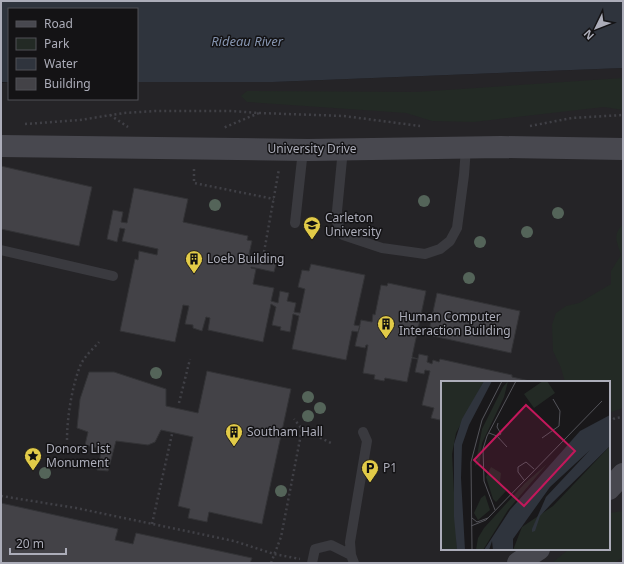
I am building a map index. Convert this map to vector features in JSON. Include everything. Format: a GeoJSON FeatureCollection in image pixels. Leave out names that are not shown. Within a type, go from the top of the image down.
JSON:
{"type":"FeatureCollection","features":[{"type":"Feature","properties":{"kind":"street","name":"University Drive"},"geometry":{"type":"LineString","coordinates":[[1,146],[303,150],[501,147],[623,149]]}},
{"type":"Feature","properties":{"kind":"street"},"geometry":{"type":"LineString","coordinates":[[610,488],[623,474]]}},
{"type":"Feature","properties":{"kind":"street"},"geometry":{"type":"LineString","coordinates":[[518,563],[538,550]]}},
{"type":"Feature","properties":{"kind":"lane"},"geometry":{"type":"LineString","coordinates":[[343,149],[337,222],[343,235],[382,248],[425,254],[440,249],[450,241],[457,228],[466,148]]}},
{"type":"Feature","properties":{"kind":"lane"},"geometry":{"type":"LineString","coordinates":[[295,223],[303,150]]}},
{"type":"Feature","properties":{"kind":"lane"},"geometry":{"type":"LineString","coordinates":[[1,250],[113,276]]}},
{"type":"Feature","properties":{"kind":"lane"},"geometry":{"type":"LineString","coordinates":[[352,559],[350,542],[367,441],[363,432]]}},
{"type":"Feature","properties":{"kind":"lane"},"geometry":{"type":"LineString","coordinates":[[312,562],[315,549],[331,546],[352,559]]}},
{"type":"Feature","properties":{"kind":"path"},"geometry":{"type":"LineString","coordinates":[[19,125],[156,111],[231,111],[344,116],[423,127]]}},
{"type":"Feature","properties":{"kind":"path"},"geometry":{"type":"LineString","coordinates":[[218,130],[259,113]]}},
{"type":"Feature","properties":{"kind":"path"},"geometry":{"type":"LineString","coordinates":[[110,115],[132,128]]}},
{"type":"Feature","properties":{"kind":"path"},"geometry":{"type":"LineString","coordinates":[[194,164],[194,183],[274,199]]}},
{"type":"Feature","properties":{"kind":"path"},"geometry":{"type":"LineString","coordinates":[[264,252],[280,166]]}},
{"type":"Feature","properties":{"kind":"path"},"geometry":{"type":"LineString","coordinates":[[67,440],[67,422],[82,363],[99,342]]}},
{"type":"Feature","properties":{"kind":"path"},"geometry":{"type":"LineString","coordinates":[[179,403],[190,359]]}},
{"type":"Feature","properties":{"kind":"path"},"geometry":{"type":"LineString","coordinates":[[610,421],[615,418],[623,417]]}},
{"type":"Feature","properties":{"kind":"path"},"geometry":{"type":"LineString","coordinates":[[294,419],[302,429],[331,443]]}},
{"type":"Feature","properties":{"kind":"path"},"geometry":{"type":"LineString","coordinates":[[271,563],[281,537],[302,429]]}},
{"type":"Feature","properties":{"kind":"path"},"geometry":{"type":"LineString","coordinates":[[152,524],[172,434]]}},
{"type":"Feature","properties":{"kind":"path"},"geometry":{"type":"LineString","coordinates":[[1,496],[51,503],[234,541],[274,554],[312,562]]}},
{"type":"Feature","properties":{"kind":"shaded area","name":"Carleton University"},"geometry":{"type":"Polygon","coordinates":[[[623,68],[623,563],[1,563],[1,83],[8,82],[8,100],[138,100],[138,82],[273,82],[623,68]]]}},
{"type":"Feature","properties":{"kind":"green space"},"geometry":{"type":"Polygon","coordinates":[[[623,78],[623,110],[604,107],[474,122],[432,121],[406,113],[247,102],[241,96],[247,91],[416,92],[623,78]]]}},
{"type":"Feature","properties":{"kind":"green space"},"geometry":{"type":"Polygon","coordinates":[[[623,224],[623,408],[610,413],[610,381],[565,381],[561,368],[553,351],[552,325],[556,313],[566,306],[579,303],[611,284],[611,271],[621,255],[616,239],[617,232],[623,224]]]}},
{"type":"Feature","properties":{"kind":"green space"},"geometry":{"type":"Polygon","coordinates":[[[623,511],[623,557],[614,563],[552,563],[568,550],[610,550],[610,513],[623,511]]]}},
{"type":"Feature","properties":{"kind":"water","name":"Rideau River"},"geometry":{"type":"Polygon","coordinates":[[[1,1],[623,1],[623,68],[273,82],[138,82],[138,8],[8,8],[8,82],[1,82],[1,1]]]}},
{"type":"Feature","properties":{"kind":"building"},"geometry":{"type":"Polygon","coordinates":[[[1,166],[92,187],[79,246],[1,229],[1,166]]]}},
{"type":"Feature","properties":{"kind":"building","name":"Loeb Building"},"geometry":{"type":"Polygon","coordinates":[[[134,188],[188,199],[183,222],[248,236],[247,240],[252,241],[249,254],[277,260],[274,272],[251,267],[256,269],[253,284],[274,288],[271,301],[278,303],[280,291],[289,293],[287,301],[296,303],[294,312],[300,313],[305,289],[298,287],[302,270],[309,271],[311,264],[365,275],[354,325],[360,326],[358,332],[352,331],[346,360],[292,349],[299,316],[293,314],[290,332],[280,330],[281,327],[272,325],[276,307],[271,304],[263,342],[208,330],[210,318],[206,317],[202,331],[193,328],[193,325],[185,324],[189,306],[183,305],[175,342],[120,331],[135,259],[138,260],[139,251],[157,255],[158,249],[122,241],[125,229],[120,228],[117,242],[107,239],[113,210],[123,212],[121,222],[127,223],[134,188]]]}},
{"type":"Feature","properties":{"kind":"building","name":"Human Computer Interaction Building"},"geometry":{"type":"Polygon","coordinates":[[[388,283],[426,291],[412,357],[418,359],[412,358],[407,382],[385,378],[384,381],[374,379],[375,375],[363,373],[368,345],[366,345],[365,348],[355,346],[361,320],[372,322],[373,314],[375,315],[381,285],[387,286],[388,283]]]}},
{"type":"Feature","properties":{"kind":"building"},"geometry":{"type":"Polygon","coordinates":[[[437,293],[520,311],[511,353],[428,335],[437,293]]]}},
{"type":"Feature","properties":{"kind":"building"},"geometry":{"type":"Polygon","coordinates":[[[419,354],[428,356],[427,362],[432,364],[433,360],[439,362],[440,359],[512,375],[512,377],[530,381],[441,381],[440,420],[431,418],[434,408],[422,405],[430,371],[425,370],[424,374],[415,372],[419,354]]]}},
{"type":"Feature","properties":{"kind":"building","name":"Southam Hall"},"geometry":{"type":"Polygon","coordinates":[[[207,371],[291,389],[262,524],[209,512],[207,522],[188,518],[190,509],[178,506],[193,437],[161,430],[155,442],[148,445],[116,441],[108,471],[97,470],[102,449],[85,445],[88,432],[77,428],[80,399],[89,372],[114,372],[166,389],[166,406],[198,413],[207,371]]]}},
{"type":"Feature","properties":{"kind":"building"},"geometry":{"type":"Polygon","coordinates":[[[1,503],[118,529],[115,540],[133,544],[136,533],[252,558],[250,563],[1,563],[1,503]]]}},
{"type":"Feature","properties":{"kind":"place","name":"Carleton University"},"geometry":{"type":"Point","coordinates":[312,240]}},
{"type":"Feature","properties":{"kind":"place","name":"Loeb Building"},"geometry":{"type":"Point","coordinates":[194,274]}},
{"type":"Feature","properties":{"kind":"place","name":"Human Computer Interaction Building"},"geometry":{"type":"Point","coordinates":[386,339]}},
{"type":"Feature","properties":{"kind":"place","name":"Southam Hall"},"geometry":{"type":"Point","coordinates":[234,447]}},
{"type":"Feature","properties":{"kind":"place","name":"Donors List Monument"},"geometry":{"type":"Point","coordinates":[33,471]}},
{"type":"Feature","properties":{"kind":"place","name":"P1"},"geometry":{"type":"Point","coordinates":[370,483]}}]}
